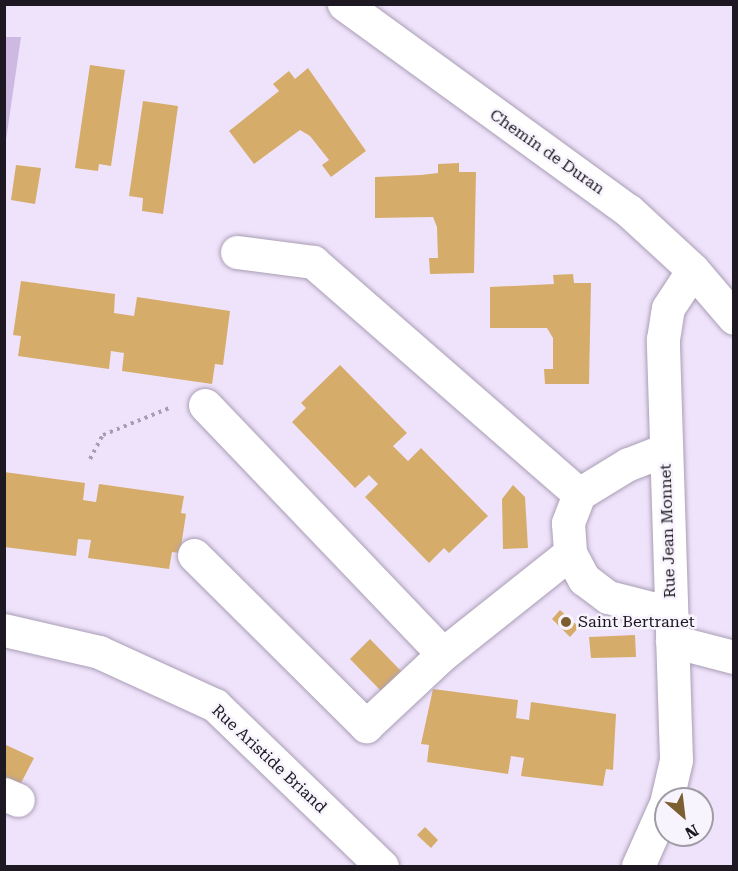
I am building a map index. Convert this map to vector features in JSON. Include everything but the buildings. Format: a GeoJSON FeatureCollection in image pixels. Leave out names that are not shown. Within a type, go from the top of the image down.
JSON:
{"type":"FeatureCollection","features":[{"type":"Feature","properties":{"kind":"street","name":"Chemin de Duran"},"geometry":{"type":"LineString","coordinates":[[344,4],[628,210],[693,270],[734,318]]}},
{"type":"Feature","properties":{"kind":"street"},"geometry":{"type":"LineString","coordinates":[[237,252],[313,262],[579,494]]}},
{"type":"Feature","properties":{"kind":"street","name":"Rue Jean Monnet"},"geometry":{"type":"LineString","coordinates":[[669,787],[676,760],[663,339],[668,308],[693,270]]}},
{"type":"Feature","properties":{"kind":"street"},"geometry":{"type":"LineString","coordinates":[[205,405],[443,654]]}},
{"type":"Feature","properties":{"kind":"street"},"geometry":{"type":"LineString","coordinates":[[665,450],[628,464],[579,494],[568,523],[570,553],[584,579],[608,597],[734,657]]}},
{"type":"Feature","properties":{"kind":"street"},"geometry":{"type":"LineString","coordinates":[[194,555],[366,726],[443,654],[570,553]]}},
{"type":"Feature","properties":{"kind":"street","name":"Rue Aristide Briand"},"geometry":{"type":"LineString","coordinates":[[4,630],[99,652],[215,705],[382,867]]}},
{"type":"Feature","properties":{"kind":"street","name":"Rue Jean Monnet"},"geometry":{"type":"LineString","coordinates":[[638,867],[654,829]]}},
{"type":"Feature","properties":{"kind":"path"},"geometry":{"type":"LineString","coordinates":[[90,459],[104,435],[196,397],[205,405]]}},
{"type":"Feature","properties":{"kind":"shaded area"},"geometry":{"type":"Polygon","coordinates":[[[4,37],[21,37],[5,147],[4,37]]]}},
{"type":"Feature","properties":{"kind":"place","name":"Saint Bertranet"},"geometry":{"type":"Point","coordinates":[566,622]}}]}
